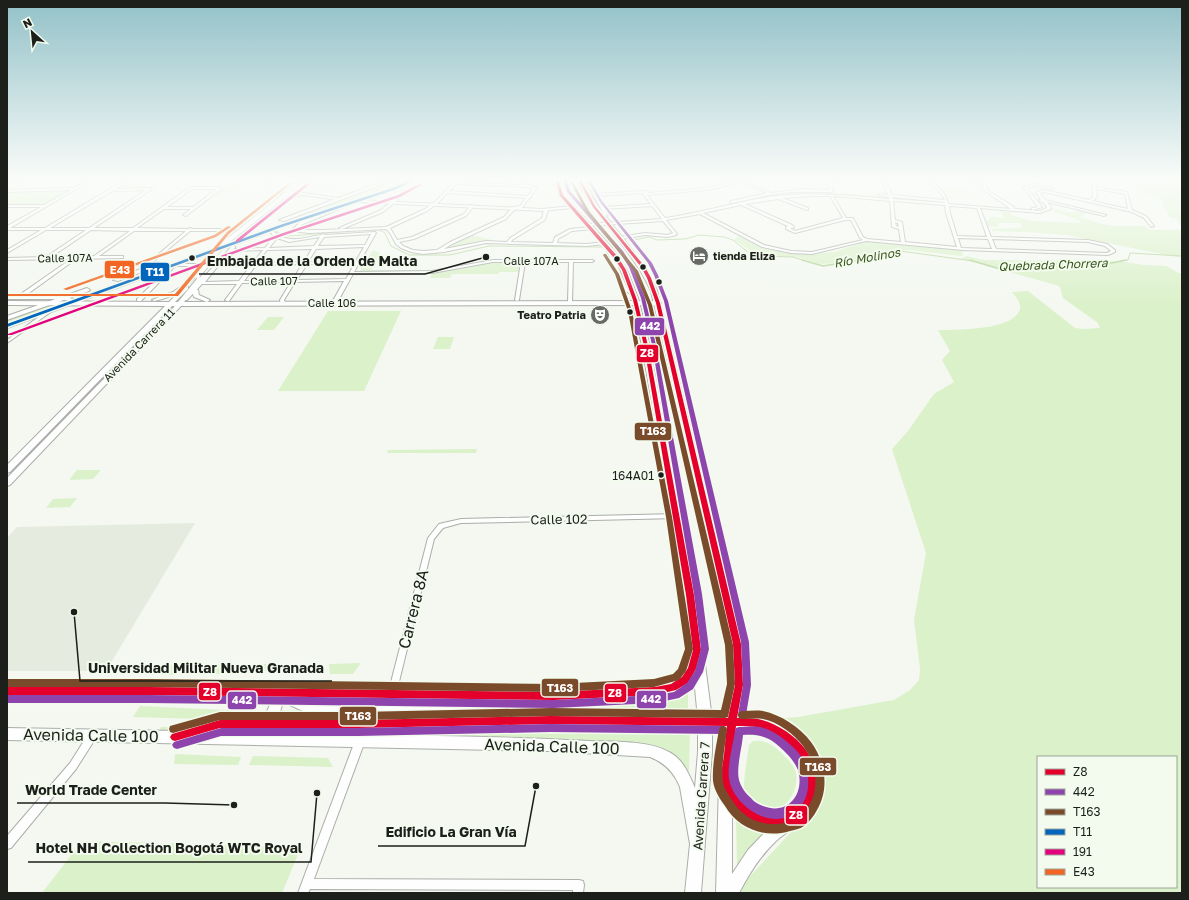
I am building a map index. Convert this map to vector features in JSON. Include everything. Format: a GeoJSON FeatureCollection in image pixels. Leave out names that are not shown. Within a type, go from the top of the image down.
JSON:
{"type":"FeatureCollection","features":[{"type":"Feature","properties":{"kind":"main road"},"geometry":{"type":"LineString","coordinates":[[218,246],[253,220]]}},
{"type":"Feature","properties":{"kind":"main road","name":"Avenida Carrera 11"},"geometry":{"type":"LineString","coordinates":[[7,470],[177,302],[225,242],[255,220]]}},
{"type":"Feature","properties":{"kind":"main road"},"geometry":{"type":"LineString","coordinates":[[67,301],[78,300],[174,265],[284,220]]}},
{"type":"Feature","properties":{"kind":"main road"},"geometry":{"type":"LineString","coordinates":[[8,317],[52,306],[142,270],[218,246],[237,242],[300,220]]}},
{"type":"Feature","properties":{"kind":"main road","name":"Avenida Carrera 7"},"geometry":{"type":"LineString","coordinates":[[584,220],[608,245],[624,270],[635,299],[677,516],[690,594],[705,719],[705,752],[693,893]]}},
{"type":"Feature","properties":{"kind":"main road","name":"Avenida Carrera 7"},"geometry":{"type":"LineString","coordinates":[[607,220],[643,267],[649,278],[657,301],[737,644],[739,685],[731,727],[726,781],[724,893]]}},
{"type":"Feature","properties":{"kind":"main road","name":"Avenida Carrera 11"},"geometry":{"type":"LineString","coordinates":[[177,302],[182,293],[200,275]]}},
{"type":"Feature","properties":{"kind":"main road"},"geometry":{"type":"LineString","coordinates":[[195,290],[196,296],[207,300]]}},
{"type":"Feature","properties":{"kind":"main road"},"geometry":{"type":"LineString","coordinates":[[162,300],[182,293]]}},
{"type":"Feature","properties":{"kind":"main road","name":"Calle 106"},"geometry":{"type":"LineString","coordinates":[[7,296],[67,301],[193,303],[570,301],[635,299],[657,301]]}},
{"type":"Feature","properties":{"kind":"main road","name":"Calle 106"},"geometry":{"type":"LineString","coordinates":[[78,300],[139,300],[154,302],[162,300],[177,302],[227,300],[283,302]]}},
{"type":"Feature","properties":{"kind":"main road","name":"Calle 106"},"geometry":{"type":"LineString","coordinates":[[334,302],[517,300],[570,301]]}},
{"type":"Feature","properties":{"kind":"main road"},"geometry":{"type":"LineString","coordinates":[[154,302],[161,305],[168,311],[193,303]]}},
{"type":"Feature","properties":{"kind":"main road"},"geometry":{"type":"LineString","coordinates":[[7,303],[37,303],[52,306]]}},
{"type":"Feature","properties":{"kind":"main road"},"geometry":{"type":"LineString","coordinates":[[8,317],[37,305],[37,303]]}},
{"type":"Feature","properties":{"kind":"main road"},"geometry":{"type":"LineString","coordinates":[[7,326],[52,306]]}},
{"type":"Feature","properties":{"kind":"main road","name":"Avenida Carrera 11"},"geometry":{"type":"LineString","coordinates":[[7,483],[168,311]]}},
{"type":"Feature","properties":{"kind":"main road","name":"Avenida Calle 100"},"geometry":{"type":"LineString","coordinates":[[7,691],[276,692],[554,696],[655,691],[673,687],[685,680],[692,669],[697,650]]}},
{"type":"Feature","properties":{"kind":"main road"},"geometry":{"type":"LineString","coordinates":[[263,724],[275,714],[277,702],[276,692]]}},
{"type":"Feature","properties":{"kind":"main road","name":"Avenida Calle 100"},"geometry":{"type":"LineString","coordinates":[[276,692],[303,705],[458,713],[550,720]]}},
{"type":"Feature","properties":{"kind":"main road","name":"Avenida Calle 100"},"geometry":{"type":"LineString","coordinates":[[175,737],[220,724],[373,724],[550,720],[761,723],[771,726],[789,737],[804,752],[813,781],[812,791],[806,804],[797,815],[770,837],[758,850],[747,864],[730,893]]}},
{"type":"Feature","properties":{"kind":"main road"},"geometry":{"type":"LineString","coordinates":[[265,739],[295,724]]}},
{"type":"Feature","properties":{"kind":"main road","name":"Avenida Calle 100"},"geometry":{"type":"LineString","coordinates":[[7,734],[550,745],[641,750],[658,753],[665,756],[676,765],[686,781],[697,843]]}},
{"type":"Feature","properties":{"kind":"main road"},"geometry":{"type":"LineString","coordinates":[[726,781],[737,803],[752,817],[761,821],[780,822],[797,815]]}},
{"type":"Feature","properties":{"kind":"street"},"geometry":{"type":"LineString","coordinates":[[7,229],[22,220]]}},
{"type":"Feature","properties":{"kind":"street"},"geometry":{"type":"LineString","coordinates":[[7,255],[63,220]]}},
{"type":"Feature","properties":{"kind":"street"},"geometry":{"type":"LineString","coordinates":[[47,258],[104,220]]}},
{"type":"Feature","properties":{"kind":"street"},"geometry":{"type":"LineString","coordinates":[[94,258],[145,220]]}},
{"type":"Feature","properties":{"kind":"street"},"geometry":{"type":"LineString","coordinates":[[309,220],[300,224],[294,230],[299,232],[387,228],[406,220]]}},
{"type":"Feature","properties":{"kind":"street"},"geometry":{"type":"LineString","coordinates":[[283,302],[294,281],[323,235],[361,220]]}},
{"type":"Feature","properties":{"kind":"street"},"geometry":{"type":"LineString","coordinates":[[397,241],[413,238],[454,220]]}},
{"type":"Feature","properties":{"kind":"street"},"geometry":{"type":"LineString","coordinates":[[439,251],[451,243],[501,220]]}},
{"type":"Feature","properties":{"kind":"street"},"geometry":{"type":"LineString","coordinates":[[509,242],[511,238],[542,220]]}},
{"type":"Feature","properties":{"kind":"street"},"geometry":{"type":"LineString","coordinates":[[555,244],[556,238],[569,231],[607,220]]}},
{"type":"Feature","properties":{"kind":"street"},"geometry":{"type":"LineString","coordinates":[[621,238],[645,234],[674,235],[675,234],[665,220]]}},
{"type":"Feature","properties":{"kind":"street"},"geometry":{"type":"LineString","coordinates":[[713,220],[763,246],[791,252],[812,253],[866,240],[994,250],[1108,254],[1114,251],[1112,248],[1088,241],[956,237]]}},
{"type":"Feature","properties":{"kind":"street"},"geometry":{"type":"LineString","coordinates":[[778,220],[801,231]]}},
{"type":"Feature","properties":{"kind":"street"},"geometry":{"type":"LineString","coordinates":[[791,226],[787,228],[795,232],[841,220]]}},
{"type":"Feature","properties":{"kind":"street"},"geometry":{"type":"LineString","coordinates":[[853,220],[862,238],[866,240]]}},
{"type":"Feature","properties":{"kind":"street"},"geometry":{"type":"LineString","coordinates":[[893,220],[900,222],[903,242]]}},
{"type":"Feature","properties":{"kind":"street"},"geometry":{"type":"LineString","coordinates":[[950,220],[959,248]]}},
{"type":"Feature","properties":{"kind":"street"},"geometry":{"type":"LineString","coordinates":[[983,220],[994,250]]}},
{"type":"Feature","properties":{"kind":"street"},"geometry":{"type":"LineString","coordinates":[[1148,220],[1152,226]]}},
{"type":"Feature","properties":{"kind":"street"},"geometry":{"type":"LineString","coordinates":[[348,225],[352,229]]}},
{"type":"Feature","properties":{"kind":"street"},"geometry":{"type":"LineString","coordinates":[[387,228],[391,231],[399,245],[410,250],[439,251],[480,242],[608,245]]}},
{"type":"Feature","properties":{"kind":"street"},"geometry":{"type":"LineString","coordinates":[[7,229],[130,231],[233,230]]}},
{"type":"Feature","properties":{"kind":"street"},"geometry":{"type":"LineString","coordinates":[[7,252],[43,230]]}},
{"type":"Feature","properties":{"kind":"street"},"geometry":{"type":"LineString","coordinates":[[142,270],[190,230]]}},
{"type":"Feature","properties":{"kind":"street"},"geometry":{"type":"LineString","coordinates":[[270,230],[276,236],[289,240],[323,235],[374,233],[334,302]]}},
{"type":"Feature","properties":{"kind":"street"},"geometry":{"type":"LineString","coordinates":[[227,300],[276,236]]}},
{"type":"Feature","properties":{"kind":"street"},"geometry":{"type":"LineString","coordinates":[[177,302],[195,290],[237,242]]}},
{"type":"Feature","properties":{"kind":"street"},"geometry":{"type":"LineString","coordinates":[[154,302],[178,293],[218,246]]}},
{"type":"Feature","properties":{"kind":"street"},"geometry":{"type":"LineString","coordinates":[[230,250],[367,246]]}},
{"type":"Feature","properties":{"kind":"street","name":"Calle 107A"},"geometry":{"type":"LineString","coordinates":[[7,259],[122,257]]}},
{"type":"Feature","properties":{"kind":"street"},"geometry":{"type":"LineString","coordinates":[[20,297],[75,258]]}},
{"type":"Feature","properties":{"kind":"street"},"geometry":{"type":"LineString","coordinates":[[517,300],[523,261]]}},
{"type":"Feature","properties":{"kind":"street"},"geometry":{"type":"LineString","coordinates":[[570,301],[571,261]]}},
{"type":"Feature","properties":{"kind":"street","name":"Calle 107A"},"geometry":{"type":"LineString","coordinates":[[352,273],[432,272],[484,262],[592,261]]}},
{"type":"Feature","properties":{"kind":"street"},"geometry":{"type":"LineString","coordinates":[[217,265],[358,262]]}},
{"type":"Feature","properties":{"kind":"street"},"geometry":{"type":"LineString","coordinates":[[139,300],[174,265],[203,265]]}},
{"type":"Feature","properties":{"kind":"street","name":"Calle 107"},"geometry":{"type":"LineString","coordinates":[[201,283],[347,280]]}},
{"type":"Feature","properties":{"kind":"street"},"geometry":{"type":"LineString","coordinates":[[7,342],[52,306]]}},
{"type":"Feature","properties":{"kind":"street","name":"Calle 102"},"geometry":{"type":"LineString","coordinates":[[441,526],[461,521],[677,516]]}},
{"type":"Feature","properties":{"kind":"street","name":"Carrera 8A"},"geometry":{"type":"LineString","coordinates":[[392,694],[431,538],[441,526]]}},
{"type":"Feature","properties":{"kind":"street"},"geometry":{"type":"LineString","coordinates":[[7,844],[73,766],[92,736]]}},
{"type":"Feature","properties":{"kind":"street"},"geometry":{"type":"LineString","coordinates":[[360,741],[304,889],[578,889]]}},
{"type":"Feature","properties":{"kind":"shaded area"},"geometry":{"type":"Polygon","coordinates":[[[195,523],[106,671],[7,671],[7,538],[17,527],[195,523]]]}},
{"type":"Feature","properties":{"kind":"green space"},"geometry":{"type":"Polygon","coordinates":[[[292,220],[296,220],[275,227],[292,220]]]}},
{"type":"Feature","properties":{"kind":"green space"},"geometry":{"type":"Polygon","coordinates":[[[984,220],[1028,220],[1082,223],[1078,220],[1089,220],[1112,226],[1145,226],[1150,230],[1182,230],[1182,258],[1068,235],[992,231],[991,229],[1022,227],[1020,223],[998,223],[998,227],[985,226],[984,220]]]}},
{"type":"Feature","properties":{"kind":"green space"},"geometry":{"type":"Polygon","coordinates":[[[1177,220],[1182,220],[1182,227],[1177,220]]]}},
{"type":"Feature","properties":{"kind":"green space"},"geometry":{"type":"Polygon","coordinates":[[[471,235],[492,240],[443,251],[446,247],[471,235]]]}},
{"type":"Feature","properties":{"kind":"green space"},"geometry":{"type":"Polygon","coordinates":[[[738,236],[763,249],[787,253],[814,254],[834,252],[868,241],[963,250],[962,256],[898,250],[875,257],[838,263],[819,264],[797,257],[762,255],[751,251],[734,240],[738,236]]]}},
{"type":"Feature","properties":{"kind":"green space"},"geometry":{"type":"Polygon","coordinates":[[[373,250],[380,253],[371,270],[430,270],[429,272],[360,271],[373,250]]]}},
{"type":"Feature","properties":{"kind":"green space"},"geometry":{"type":"Polygon","coordinates":[[[966,256],[984,260],[1119,261],[1144,265],[1166,266],[1179,273],[1182,273],[1182,893],[739,893],[740,887],[805,817],[819,797],[819,773],[811,757],[767,719],[798,717],[894,700],[910,690],[919,680],[920,669],[914,620],[926,553],[892,449],[908,431],[934,394],[954,382],[942,360],[950,351],[938,330],[984,328],[1008,321],[1016,316],[1020,308],[1019,301],[1012,292],[1028,291],[1075,328],[1100,328],[1098,323],[1063,298],[1060,287],[961,259],[966,256]]]}},
{"type":"Feature","properties":{"kind":"green space"},"geometry":{"type":"Polygon","coordinates":[[[490,262],[520,262],[519,272],[499,272],[499,274],[452,274],[450,278],[430,278],[432,273],[490,262]]]}},
{"type":"Feature","properties":{"kind":"green space"},"geometry":{"type":"Polygon","coordinates":[[[47,306],[55,307],[7,324],[7,319],[47,306]]]}},
{"type":"Feature","properties":{"kind":"green space"},"geometry":{"type":"Polygon","coordinates":[[[328,311],[401,311],[364,391],[278,391],[328,311]]]}},
{"type":"Feature","properties":{"kind":"green space"},"geometry":{"type":"Polygon","coordinates":[[[268,317],[284,317],[274,330],[257,330],[268,317]]]}},
{"type":"Feature","properties":{"kind":"green space"},"geometry":{"type":"Polygon","coordinates":[[[438,337],[454,337],[450,349],[433,349],[438,337]]]}},
{"type":"Feature","properties":{"kind":"green space"},"geometry":{"type":"Polygon","coordinates":[[[477,449],[476,453],[387,453],[388,450],[477,449]]]}},
{"type":"Feature","properties":{"kind":"green space"},"geometry":{"type":"Polygon","coordinates":[[[77,470],[101,470],[93,479],[69,480],[77,470]]]}},
{"type":"Feature","properties":{"kind":"green space"},"geometry":{"type":"Polygon","coordinates":[[[77,498],[70,507],[46,508],[53,499],[77,498]]]}},
{"type":"Feature","properties":{"kind":"green space"},"geometry":{"type":"Polygon","coordinates":[[[361,663],[353,674],[330,674],[329,664],[361,663]]]}},
{"type":"Feature","properties":{"kind":"green space"},"geometry":{"type":"Polygon","coordinates":[[[197,664],[229,664],[219,674],[196,675],[197,664]]]}},
{"type":"Feature","properties":{"kind":"green space"},"geometry":{"type":"Polygon","coordinates":[[[239,664],[272,664],[262,674],[239,674],[239,664]]]}},
{"type":"Feature","properties":{"kind":"green space"},"geometry":{"type":"Polygon","coordinates":[[[282,664],[314,664],[305,674],[282,674],[282,664]]]}},
{"type":"Feature","properties":{"kind":"green space"},"geometry":{"type":"Polygon","coordinates":[[[152,665],[184,665],[173,675],[151,675],[152,665]]]}},
{"type":"Feature","properties":{"kind":"green space"},"geometry":{"type":"Polygon","coordinates":[[[688,690],[688,713],[537,714],[317,702],[305,697],[564,701],[639,697],[688,690]]]}},
{"type":"Feature","properties":{"kind":"green space"},"geometry":{"type":"Polygon","coordinates":[[[140,706],[269,712],[264,721],[133,717],[140,706]]]}},
{"type":"Feature","properties":{"kind":"green space"},"geometry":{"type":"Polygon","coordinates":[[[280,710],[331,710],[454,718],[276,719],[280,710]]]}},
{"type":"Feature","properties":{"kind":"green space"},"geometry":{"type":"Polygon","coordinates":[[[547,725],[547,730],[690,731],[689,772],[677,758],[301,734],[301,731],[547,725]]]}},
{"type":"Feature","properties":{"kind":"green space"},"geometry":{"type":"Polygon","coordinates":[[[161,727],[267,728],[265,732],[159,731],[161,727]]]}},
{"type":"Feature","properties":{"kind":"green space"},"geometry":{"type":"Polygon","coordinates":[[[753,741],[763,741],[769,743],[787,758],[795,770],[796,786],[794,792],[789,801],[779,808],[766,810],[757,809],[751,806],[745,799],[744,781],[746,764],[749,745],[753,741]]]}},
{"type":"Feature","properties":{"kind":"green space"},"geometry":{"type":"Polygon","coordinates":[[[175,754],[241,757],[238,765],[174,764],[175,754]]]}},
{"type":"Feature","properties":{"kind":"green space"},"geometry":{"type":"Polygon","coordinates":[[[253,756],[328,758],[333,767],[249,765],[253,756]]]}},
{"type":"Feature","properties":{"kind":"green space"},"geometry":{"type":"Polygon","coordinates":[[[736,814],[755,827],[774,829],[762,836],[753,845],[737,867],[736,814]]]}},
{"type":"Feature","properties":{"kind":"green space"},"geometry":{"type":"Polygon","coordinates":[[[82,841],[301,847],[282,893],[42,893],[82,841]]]}},
{"type":"Feature","properties":{"kind":"waterway","name":"Río Molinos"},"geometry":{"type":"LineString","coordinates":[[370,230],[379,230],[385,233],[391,246],[409,255],[450,255],[489,246],[602,247]]}},
{"type":"Feature","properties":{"kind":"waterway","name":"Río Molinos"},"geometry":{"type":"LineString","coordinates":[[276,231],[282,235],[291,236],[350,231]]}},
{"type":"Feature","properties":{"kind":"waterway","name":"Río Molinos"},"geometry":{"type":"LineString","coordinates":[[629,241],[649,237],[657,240],[685,239],[699,235],[724,237],[733,240],[749,253],[760,256],[793,257],[802,260]]}},
{"type":"Feature","properties":{"kind":"waterway","name":"Río Molinos"},"geometry":{"type":"LineString","coordinates":[[856,261],[900,251],[973,261]]}},
{"type":"Feature","properties":{"kind":"waterway","name":"Quebrada Chorrera"},"geometry":{"type":"LineString","coordinates":[[1122,261],[1128,260],[1130,253],[1182,256]]}},
{"type":"Feature","properties":{"kind":"waterway","name":"Río Molinos"},"geometry":{"type":"LineString","coordinates":[[802,260],[823,266],[856,261]]}},
{"type":"Feature","properties":{"kind":"waterway","name":"Río Molinos"},"geometry":{"type":"LineString","coordinates":[[856,261],[861,260]]}},
{"type":"Feature","properties":{"kind":"waterway","name":"Quebrada Chorrera"},"geometry":{"type":"LineString","coordinates":[[970,260],[1000,269],[1052,264],[1107,264],[1122,261]]}},
{"type":"Feature","properties":{"kind":"waterway","name":"Quebrada Chorrera"},"geometry":{"type":"LineString","coordinates":[[1122,261],[1126,260]]}},
{"type":"Feature","properties":{"kind":"transit line","name":"E43"},"geometry":{"type":"LineString","coordinates":[[7,295],[176,295],[228,233],[244,220]]}},
{"type":"Feature","properties":{"kind":"transit line","name":"191"},"geometry":{"type":"LineString","coordinates":[[237,241],[263,220]]}},
{"type":"Feature","properties":{"kind":"transit line","name":"T11"},"geometry":{"type":"LineString","coordinates":[[7,326],[299,220]]}},
{"type":"Feature","properties":{"kind":"transit line","name":"191"},"geometry":{"type":"LineString","coordinates":[[10,334],[326,220]]}},
{"type":"Feature","properties":{"kind":"transit line","name":"Z8"},"geometry":{"type":"LineString","coordinates":[[7,691],[149,691],[554,696],[655,691],[673,687],[685,680],[692,669],[697,650],[690,595],[646,346],[635,300],[624,270],[616,257],[583,220]]}},
{"type":"Feature","properties":{"kind":"transit line","name":"442"},"geometry":{"type":"LineString","coordinates":[[7,699],[149,699],[554,704],[656,699],[676,695],[690,686],[699,672],[705,649],[698,594],[654,345],[643,298],[631,267],[622,252],[594,220]]}},
{"type":"Feature","properties":{"kind":"transit line","name":"T163"},"geometry":{"type":"LineString","coordinates":[[173,729],[220,716],[358,716],[550,712],[725,714],[731,684],[729,645],[650,305],[636,271],[594,220]]}},
{"type":"Feature","properties":{"kind":"transit line","name":"Z8"},"geometry":{"type":"LineString","coordinates":[[605,220],[643,267],[649,278],[658,303],[737,644],[739,685],[732,722]]}},
{"type":"Feature","properties":{"kind":"transit line","name":"442"},"geometry":{"type":"LineString","coordinates":[[616,220],[650,263],[666,301],[745,642],[747,685],[742,715]]}},
{"type":"Feature","properties":{"kind":"transit line","name":"E43"},"geometry":{"type":"LineString","coordinates":[[65,289],[215,236],[229,227]]}},
{"type":"Feature","properties":{"kind":"transit line","name":"T163"},"geometry":{"type":"LineString","coordinates":[[7,683],[149,683],[554,688],[654,683],[676,677],[682,671],[689,649],[669,517],[630,311],[617,274],[605,255]]}},
{"type":"Feature","properties":{"kind":"transit line","name":"T163"},"geometry":{"type":"LineString","coordinates":[[723,730],[718,782],[719,787],[732,809],[746,822],[763,829],[782,829],[801,822],[810,813],[819,793],[819,772],[817,761],[812,751],[797,733],[781,722],[763,715],[742,715]]}},
{"type":"Feature","properties":{"kind":"transit line","name":"Z8"},"geometry":{"type":"LineString","coordinates":[[175,737],[220,724],[358,724],[550,720],[732,722]]}},
{"type":"Feature","properties":{"kind":"transit line","name":"Z8"},"geometry":{"type":"LineString","coordinates":[[732,722],[762,724],[789,738],[799,748],[807,760],[812,773],[812,787],[808,801],[798,814],[778,822],[769,822],[754,817],[741,806],[726,781],[732,722]]}},
{"type":"Feature","properties":{"kind":"transit line","name":"442"},"geometry":{"type":"LineString","coordinates":[[177,745],[221,732],[358,732],[550,728],[723,730]]}},
{"type":"Feature","properties":{"kind":"transit line","name":"442"},"geometry":{"type":"LineString","coordinates":[[739,731],[760,731],[767,733],[784,744],[796,757],[803,771],[804,785],[801,797],[793,807],[783,813],[770,814],[755,808],[748,803],[742,795],[734,779],[739,731]]}},
{"type":"Feature","properties":{"kind":"place","name":"tienda Eliza"},"geometry":{"type":"Point","coordinates":[699,256]}},
{"type":"Feature","properties":{"kind":"place","name":"Embajada de la Orden de Malta"},"geometry":{"type":"Point","coordinates":[486,257]}},
{"type":"Feature","properties":{"kind":"place","name":"Teatro Patria"},"geometry":{"type":"Point","coordinates":[600,315]}},
{"type":"Feature","properties":{"kind":"place","name":"164A01"},"geometry":{"type":"Point","coordinates":[661,475]}},
{"type":"Feature","properties":{"kind":"place","name":"Universidad Militar Nueva Granada"},"geometry":{"type":"Point","coordinates":[74,612]}},
{"type":"Feature","properties":{"kind":"place","name":"Edificio La Gran Vía"},"geometry":{"type":"Point","coordinates":[536,786]}},
{"type":"Feature","properties":{"kind":"place","name":"Hotel NH Collection Bogotá WTC Royal"},"geometry":{"type":"Point","coordinates":[317,793]}},
{"type":"Feature","properties":{"kind":"place","name":"World Trade Center"},"geometry":{"type":"Point","coordinates":[234,805]}}]}
